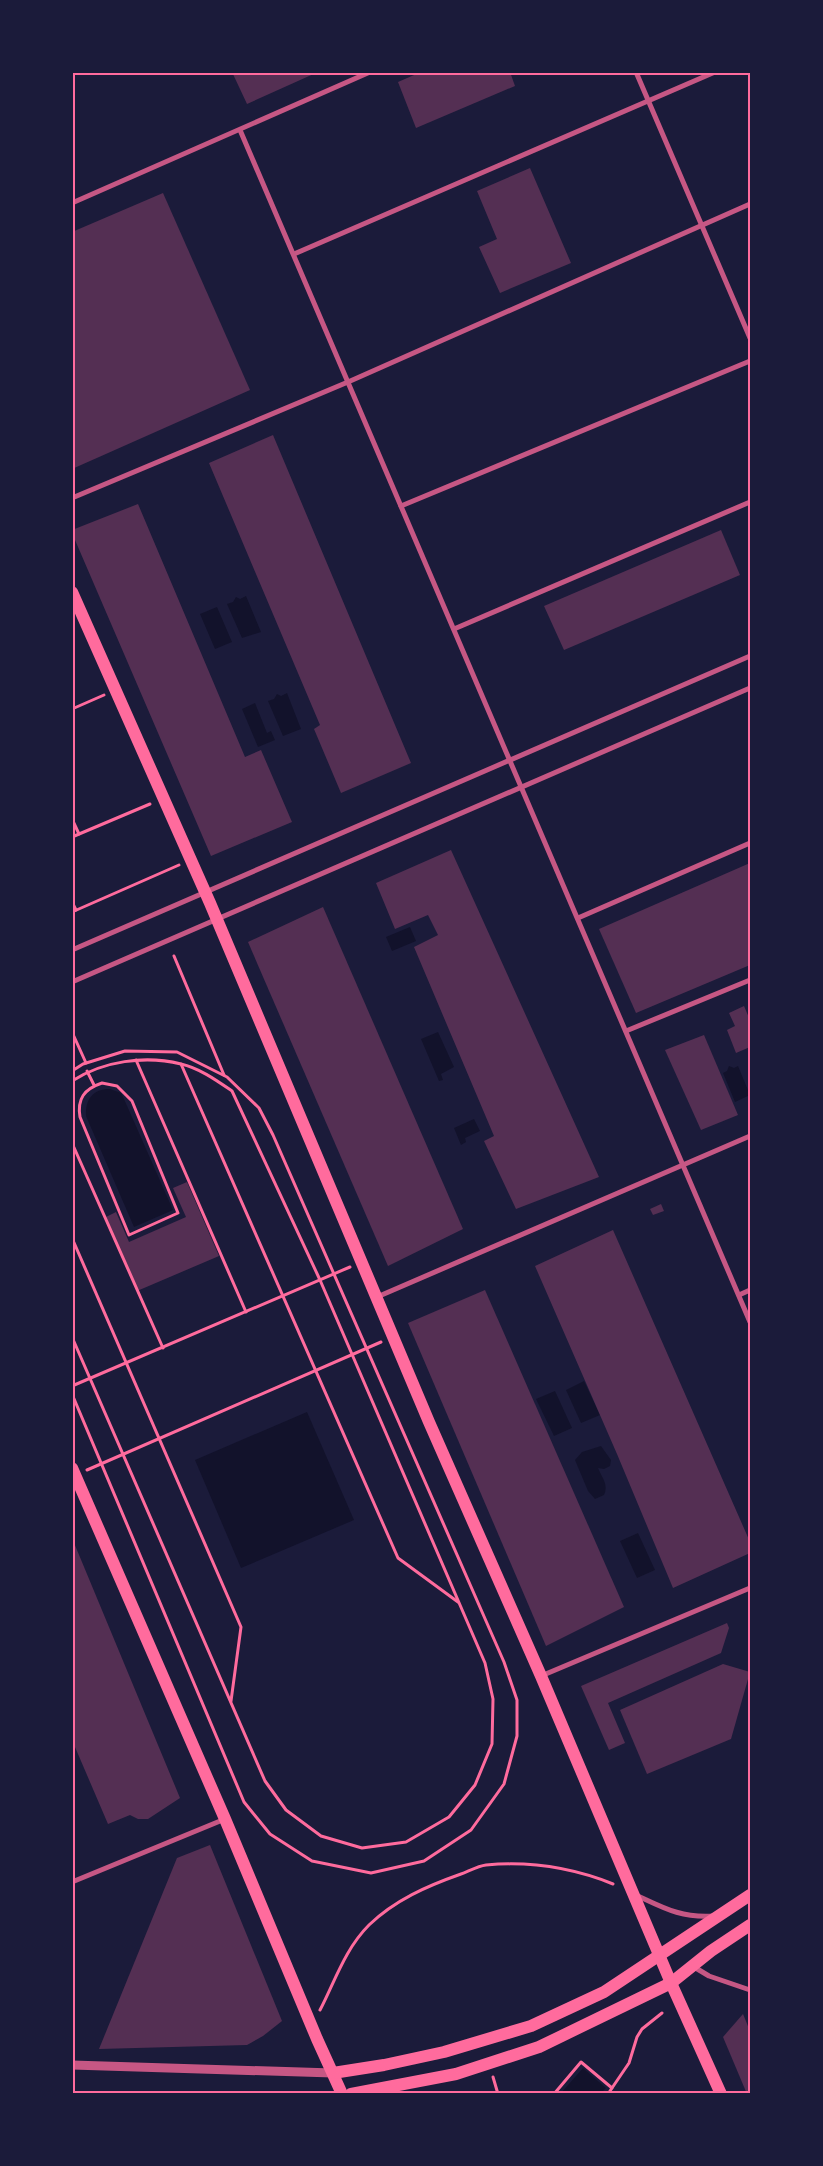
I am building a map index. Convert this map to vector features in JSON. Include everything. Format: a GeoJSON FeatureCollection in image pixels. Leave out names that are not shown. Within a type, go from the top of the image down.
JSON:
{"type":"FeatureCollection","features":[{"type":"Feature","properties":{"kind":"main road"},"geometry":{"type":"LineString","coordinates":[[72,592],[217,920],[393,1337],[541,1676],[671,1984],[721,2094]]}},
{"type":"Feature","properties":{"kind":"main road"},"geometry":{"type":"LineString","coordinates":[[72,1468],[225,1819],[317,2040],[334,2073],[342,2094]]}},
{"type":"Feature","properties":{"kind":"main road"},"geometry":{"type":"LineString","coordinates":[[334,2073],[384,2065],[444,2052],[531,2026],[604,1992],[750,1895]]}},
{"type":"Feature","properties":{"kind":"main road"},"geometry":{"type":"LineString","coordinates":[[351,2094],[456,2074],[539,2047],[671,1984],[712,1951],[750,1925]]}},
{"type":"Feature","properties":{"kind":"street"},"geometry":{"type":"LineString","coordinates":[[72,203],[370,72]]}},
{"type":"Feature","properties":{"kind":"street"},"geometry":{"type":"LineString","coordinates":[[636,72],[750,338]]}},
{"type":"Feature","properties":{"kind":"street"},"geometry":{"type":"LineString","coordinates":[[294,254],[715,72]]}},
{"type":"Feature","properties":{"kind":"street"},"geometry":{"type":"LineString","coordinates":[[240,130],[750,1322]]}},
{"type":"Feature","properties":{"kind":"street"},"geometry":{"type":"LineString","coordinates":[[72,498],[348,382],[750,204]]}},
{"type":"Feature","properties":{"kind":"street"},"geometry":{"type":"LineString","coordinates":[[401,506],[750,361]]}},
{"type":"Feature","properties":{"kind":"street"},"geometry":{"type":"LineString","coordinates":[[454,629],[750,502]]}},
{"type":"Feature","properties":{"kind":"street"},"geometry":{"type":"LineString","coordinates":[[72,950],[750,656]]}},
{"type":"Feature","properties":{"kind":"street"},"geometry":{"type":"LineString","coordinates":[[72,982],[750,688]]}},
{"type":"Feature","properties":{"kind":"street"},"geometry":{"type":"LineString","coordinates":[[578,918],[750,843]]}},
{"type":"Feature","properties":{"kind":"street"},"geometry":{"type":"LineString","coordinates":[[626,1031],[750,980]]}},
{"type":"Feature","properties":{"kind":"street"},"geometry":{"type":"LineString","coordinates":[[377,1298],[750,1136]]}},
{"type":"Feature","properties":{"kind":"street"},"geometry":{"type":"LineString","coordinates":[[739,1295],[750,1290]]}},
{"type":"Feature","properties":{"kind":"street"},"geometry":{"type":"LineString","coordinates":[[541,1676],[750,1588]]}},
{"type":"Feature","properties":{"kind":"street"},"geometry":{"type":"LineString","coordinates":[[72,1882],[225,1819]]}},
{"type":"Feature","properties":{"kind":"street"},"geometry":{"type":"LineString","coordinates":[[634,1894],[674,1913],[696,1918],[718,1916]]}},
{"type":"Feature","properties":{"kind":"street"},"geometry":{"type":"LineString","coordinates":[[694,1966],[709,1976],[750,1990]]}},
{"type":"Feature","properties":{"kind":"street"},"geometry":{"type":"LineString","coordinates":[[72,2064],[334,2073]]}},
{"type":"Feature","properties":{"kind":"path"},"geometry":{"type":"LineString","coordinates":[[72,709],[104,695]]}},
{"type":"Feature","properties":{"kind":"path"},"geometry":{"type":"LineString","coordinates":[[72,837],[150,804]]}},
{"type":"Feature","properties":{"kind":"path"},"geometry":{"type":"LineString","coordinates":[[72,820],[79,834]]}},
{"type":"Feature","properties":{"kind":"path"},"geometry":{"type":"LineString","coordinates":[[72,902],[74,911],[191,860]]}},
{"type":"Feature","properties":{"kind":"path"},"geometry":{"type":"LineString","coordinates":[[174,956],[224,1075]]}},
{"type":"Feature","properties":{"kind":"path"},"geometry":{"type":"LineString","coordinates":[[72,1032],[86,1063]]}},
{"type":"Feature","properties":{"kind":"path"},"geometry":{"type":"LineString","coordinates":[[72,1071],[86,1063],[125,1051],[177,1052],[224,1075],[258,1108],[273,1135],[504,1662],[517,1700],[517,1736],[504,1784],[471,1830],[424,1861],[371,1873],[312,1861],[270,1834],[244,1802],[72,1394]]}},
{"type":"Feature","properties":{"kind":"path"},"geometry":{"type":"LineString","coordinates":[[136,1059],[246,1312]]}},
{"type":"Feature","properties":{"kind":"path"},"geometry":{"type":"LineString","coordinates":[[72,1081],[87,1071],[136,1059],[181,1064],[209,1076],[232,1091],[320,1280],[485,1663],[493,1699],[492,1744],[475,1786],[449,1817],[406,1842],[362,1848],[321,1836],[286,1810],[265,1781],[72,1337]]}},
{"type":"Feature","properties":{"kind":"path"},"geometry":{"type":"LineString","coordinates":[[181,1064],[398,1558],[458,1602]]}},
{"type":"Feature","properties":{"kind":"path"},"geometry":{"type":"LineString","coordinates":[[87,1071],[94,1085]]}},
{"type":"Feature","properties":{"kind":"path"},"geometry":{"type":"LineString","coordinates":[[102,1083],[117,1086],[132,1101],[178,1213],[129,1234],[80,1117],[78,1105],[85,1092],[94,1085],[102,1083]]}},
{"type":"Feature","properties":{"kind":"path"},"geometry":{"type":"LineString","coordinates":[[72,1143],[163,1348]]}},
{"type":"Feature","properties":{"kind":"path"},"geometry":{"type":"LineString","coordinates":[[72,1238],[241,1627],[230,1702]]}},
{"type":"Feature","properties":{"kind":"path"},"geometry":{"type":"LineString","coordinates":[[72,1386],[350,1267]]}},
{"type":"Feature","properties":{"kind":"path"},"geometry":{"type":"LineString","coordinates":[[87,1470],[393,1337]]}},
{"type":"Feature","properties":{"kind":"path"},"geometry":{"type":"LineString","coordinates":[[318,2013],[336,1973],[369,1926],[402,1899],[438,1882],[484,1866],[530,1864],[575,1871],[620,1887]]}},
{"type":"Feature","properties":{"kind":"path"},"geometry":{"type":"LineString","coordinates":[[608,2094],[629,2063],[637,2037],[642,2030],[662,2013]]}},
{"type":"Feature","properties":{"kind":"path"},"geometry":{"type":"LineString","coordinates":[[554,2094],[581,2062],[612,2088]]}},
{"type":"Feature","properties":{"kind":"path"},"geometry":{"type":"LineString","coordinates":[[493,2077],[498,2094]]}},
{"type":"Feature","properties":{"kind":"shaded area"},"geometry":{"type":"Polygon","coordinates":[[[246,596],[261,632],[242,638],[227,604],[233,602],[236,597],[240,599],[246,596]]]}},
{"type":"Feature","properties":{"kind":"shaded area"},"geometry":{"type":"Polygon","coordinates":[[[217,607],[232,642],[215,649],[200,614],[217,607]]]}},
{"type":"Feature","properties":{"kind":"shaded area"},"geometry":{"type":"Polygon","coordinates":[[[287,693],[301,729],[283,736],[268,701],[274,699],[277,694],[281,696],[287,693]]]}},
{"type":"Feature","properties":{"kind":"shaded area"},"geometry":{"type":"Polygon","coordinates":[[[255,703],[267,733],[271,731],[275,740],[258,747],[242,709],[255,703]]]}},
{"type":"Feature","properties":{"kind":"shaded area"},"geometry":{"type":"Polygon","coordinates":[[[410,927],[416,941],[392,951],[386,937],[410,927]]]}},
{"type":"Feature","properties":{"kind":"shaded area"},"geometry":{"type":"Polygon","coordinates":[[[438,1032],[454,1067],[441,1074],[443,1080],[439,1081],[421,1039],[438,1032]]]}},
{"type":"Feature","properties":{"kind":"shaded area"},"geometry":{"type":"Polygon","coordinates":[[[729,1066],[734,1068],[738,1066],[750,1095],[735,1102],[723,1073],[727,1071],[729,1066]]]}},
{"type":"Feature","properties":{"kind":"shaded area"},"geometry":{"type":"Polygon","coordinates":[[[104,1089],[121,1093],[173,1210],[134,1227],[86,1116],[87,1105],[91,1096],[104,1089]]]}},
{"type":"Feature","properties":{"kind":"shaded area"},"geometry":{"type":"Polygon","coordinates":[[[474,1119],[480,1131],[465,1138],[466,1142],[461,1145],[454,1128],[474,1119]]]}},
{"type":"Feature","properties":{"kind":"shaded area"},"geometry":{"type":"Polygon","coordinates":[[[584,1381],[600,1415],[581,1423],[566,1390],[584,1381]]]}},
{"type":"Feature","properties":{"kind":"shaded area"},"geometry":{"type":"Polygon","coordinates":[[[555,1391],[572,1428],[554,1436],[536,1399],[555,1391]]]}},
{"type":"Feature","properties":{"kind":"shaded area"},"geometry":{"type":"Polygon","coordinates":[[[307,1412],[354,1520],[241,1568],[195,1460],[307,1412]]]}},
{"type":"Feature","properties":{"kind":"shaded area"},"geometry":{"type":"Polygon","coordinates":[[[601,1446],[611,1460],[610,1466],[604,1469],[598,1468],[606,1488],[604,1495],[595,1499],[588,1491],[575,1460],[582,1452],[601,1446]]]}},
{"type":"Feature","properties":{"kind":"shaded area"},"geometry":{"type":"Polygon","coordinates":[[[638,1533],[655,1570],[637,1578],[620,1541],[638,1533]]]}},
{"type":"Feature","properties":{"kind":"shaded area"},"geometry":{"type":"Polygon","coordinates":[[[583,2068],[606,2088],[601,2093],[561,2093],[583,2068]]]}},
{"type":"Feature","properties":{"kind":"building"},"geometry":{"type":"Polygon","coordinates":[[[232,72],[318,72],[247,104],[232,72]]]}},
{"type":"Feature","properties":{"kind":"building"},"geometry":{"type":"Polygon","coordinates":[[[421,72],[510,72],[515,86],[416,128],[398,82],[421,72]]]}},
{"type":"Feature","properties":{"kind":"building"},"geometry":{"type":"Polygon","coordinates":[[[530,168],[571,263],[500,293],[479,247],[497,239],[477,191],[530,168]]]}},
{"type":"Feature","properties":{"kind":"building"},"geometry":{"type":"Polygon","coordinates":[[[163,193],[250,390],[72,469],[72,232],[163,193]]]}},
{"type":"Feature","properties":{"kind":"building"},"geometry":{"type":"Polygon","coordinates":[[[273,435],[411,763],[341,793],[314,729],[320,725],[209,463],[273,435]]]}},
{"type":"Feature","properties":{"kind":"building"},"geometry":{"type":"Polygon","coordinates":[[[138,504],[245,757],[261,750],[292,822],[211,856],[72,533],[72,530],[138,504]]]}},
{"type":"Feature","properties":{"kind":"building"},"geometry":{"type":"Polygon","coordinates":[[[721,530],[740,575],[564,650],[544,606],[721,530]]]}},
{"type":"Feature","properties":{"kind":"building"},"geometry":{"type":"Polygon","coordinates":[[[451,850],[599,1177],[516,1209],[484,1141],[494,1136],[414,947],[438,935],[428,915],[395,929],[376,883],[451,850]]]}},
{"type":"Feature","properties":{"kind":"building"},"geometry":{"type":"Polygon","coordinates":[[[750,863],[750,965],[636,1013],[599,929],[750,863]]]}},
{"type":"Feature","properties":{"kind":"building"},"geometry":{"type":"Polygon","coordinates":[[[323,907],[463,1229],[388,1266],[248,942],[323,907]]]}},
{"type":"Feature","properties":{"kind":"building"},"geometry":{"type":"Polygon","coordinates":[[[744,1006],[750,1020],[750,1047],[736,1053],[727,1030],[735,1026],[729,1013],[744,1006]]]}},
{"type":"Feature","properties":{"kind":"building"},"geometry":{"type":"Polygon","coordinates":[[[704,1035],[738,1115],[701,1130],[665,1050],[704,1035]]]}},
{"type":"Feature","properties":{"kind":"building"},"geometry":{"type":"Polygon","coordinates":[[[187,1182],[219,1256],[137,1291],[106,1217],[116,1212],[129,1242],[186,1217],[173,1188],[187,1182]]]}},
{"type":"Feature","properties":{"kind":"building"},"geometry":{"type":"Polygon","coordinates":[[[661,1204],[664,1211],[653,1215],[650,1209],[661,1204]]]}},
{"type":"Feature","properties":{"kind":"building"},"geometry":{"type":"Polygon","coordinates":[[[613,1230],[750,1542],[750,1553],[673,1588],[535,1266],[613,1230]]]}},
{"type":"Feature","properties":{"kind":"building"},"geometry":{"type":"Polygon","coordinates":[[[485,1290],[624,1607],[546,1646],[408,1323],[485,1290]]]}},
{"type":"Feature","properties":{"kind":"building"},"geometry":{"type":"Polygon","coordinates":[[[72,1538],[180,1798],[148,1819],[138,1819],[130,1815],[108,1824],[72,1740],[72,1538]]]}},
{"type":"Feature","properties":{"kind":"building"},"geometry":{"type":"Polygon","coordinates":[[[727,1623],[729,1628],[721,1653],[608,1703],[625,1743],[609,1750],[581,1686],[727,1623]]]}},
{"type":"Feature","properties":{"kind":"building"},"geometry":{"type":"Polygon","coordinates":[[[723,1664],[750,1672],[731,1739],[647,1774],[620,1710],[723,1664]]]}},
{"type":"Feature","properties":{"kind":"building"},"geometry":{"type":"Polygon","coordinates":[[[210,1845],[282,2021],[263,2036],[247,2045],[99,2049],[177,1858],[210,1845]]]}},
{"type":"Feature","properties":{"kind":"building"},"geometry":{"type":"Polygon","coordinates":[[[743,2014],[750,2031],[750,2094],[747,2094],[723,2037],[743,2014]]]}}]}
